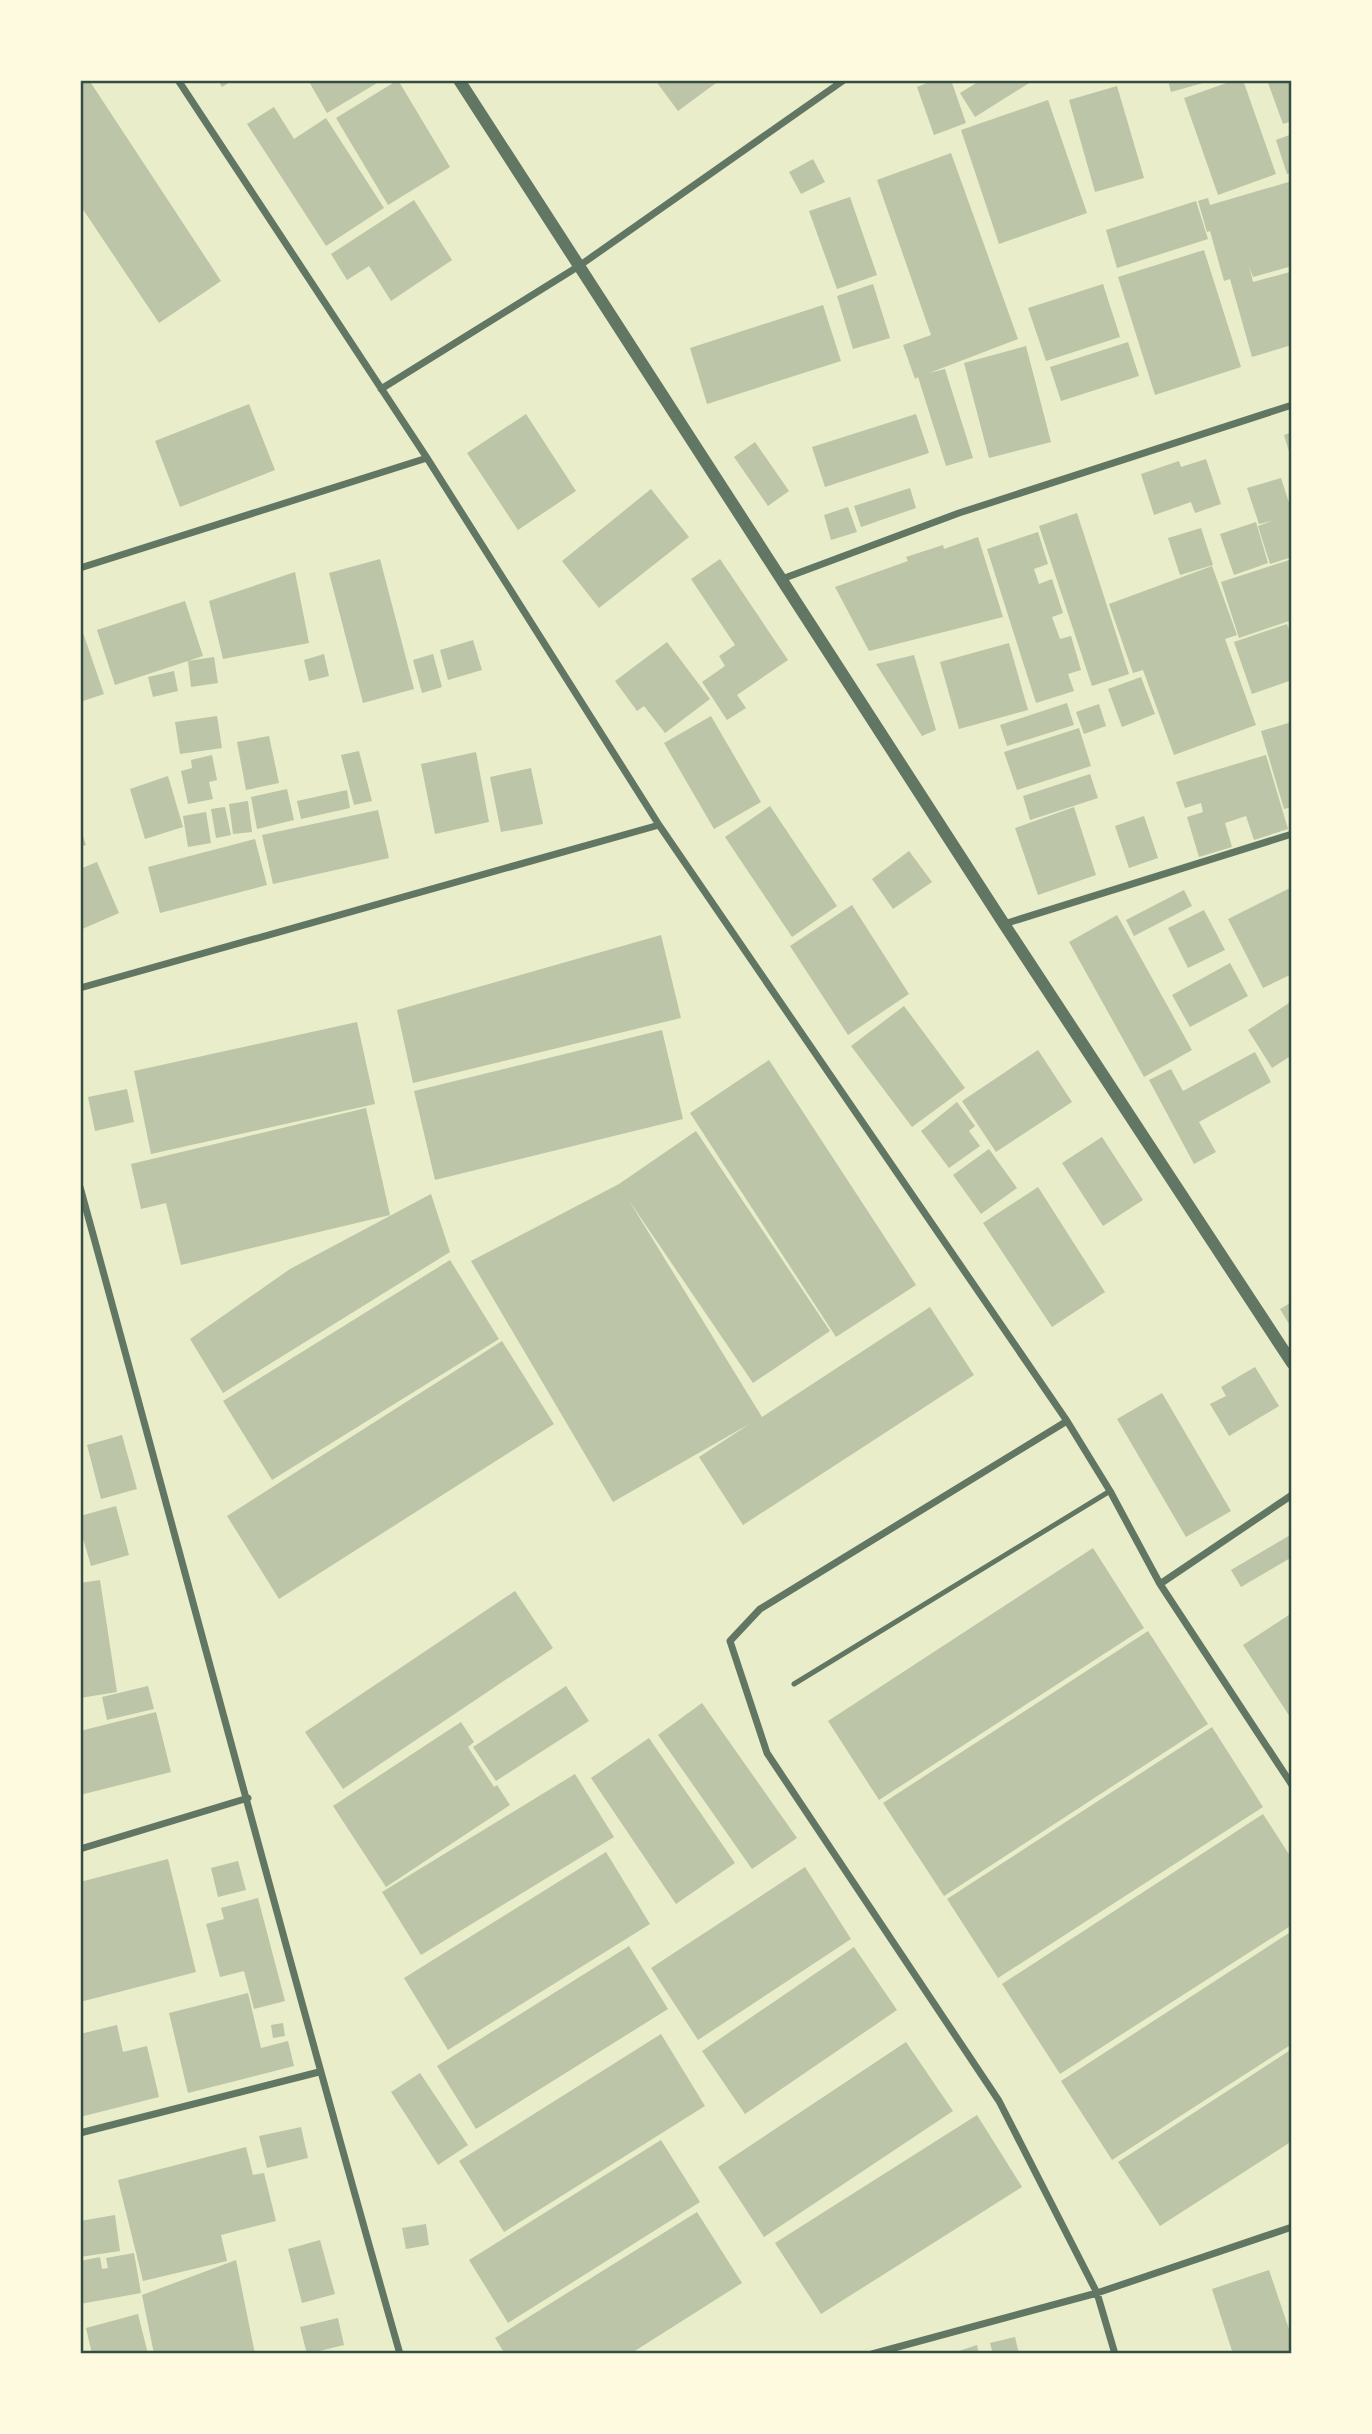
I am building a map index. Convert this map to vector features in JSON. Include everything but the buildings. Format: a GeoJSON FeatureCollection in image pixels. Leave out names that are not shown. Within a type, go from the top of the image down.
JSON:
{"type":"FeatureCollection","features":[{"type":"Feature","properties":{"kind":"street"},"geometry":{"type":"LineString","coordinates":[[178,80],[427,458],[659,825],[1067,1422],[1110,1491],[1160,1584],[1292,1785]]}},
{"type":"Feature","properties":{"kind":"street"},"geometry":{"type":"LineString","coordinates":[[458,80],[1004,924],[1292,1363]]}},
{"type":"Feature","properties":{"kind":"street"},"geometry":{"type":"LineString","coordinates":[[381,390],[579,266],[844,80]]}},
{"type":"Feature","properties":{"kind":"street"},"geometry":{"type":"LineString","coordinates":[[782,579],[959,513],[1292,405]]}},
{"type":"Feature","properties":{"kind":"street"},"geometry":{"type":"LineString","coordinates":[[80,568],[427,458]]}},
{"type":"Feature","properties":{"kind":"street"},"geometry":{"type":"LineString","coordinates":[[80,988],[659,825]]}},
{"type":"Feature","properties":{"kind":"street"},"geometry":{"type":"LineString","coordinates":[[1004,924],[1292,834]]}},
{"type":"Feature","properties":{"kind":"street"},"geometry":{"type":"LineString","coordinates":[[80,1186],[319,2072],[400,2354]]}},
{"type":"Feature","properties":{"kind":"street"},"geometry":{"type":"LineString","coordinates":[[1067,1422],[760,1609],[730,1641],[767,1753],[999,2101],[1097,2293],[1115,2354]]}},
{"type":"Feature","properties":{"kind":"street"},"geometry":{"type":"LineString","coordinates":[[1160,1584],[1292,1495]]}},
{"type":"Feature","properties":{"kind":"street"},"geometry":{"type":"LineString","coordinates":[[80,1849],[247,1798]]}},
{"type":"Feature","properties":{"kind":"street"},"geometry":{"type":"LineString","coordinates":[[80,2133],[319,2072]]}},
{"type":"Feature","properties":{"kind":"street"},"geometry":{"type":"LineString","coordinates":[[872,2354],[1097,2293],[1292,2227]]}},
{"type":"Feature","properties":{"kind":"lane"},"geometry":{"type":"LineString","coordinates":[[794,1684],[1110,1491]]}}]}
